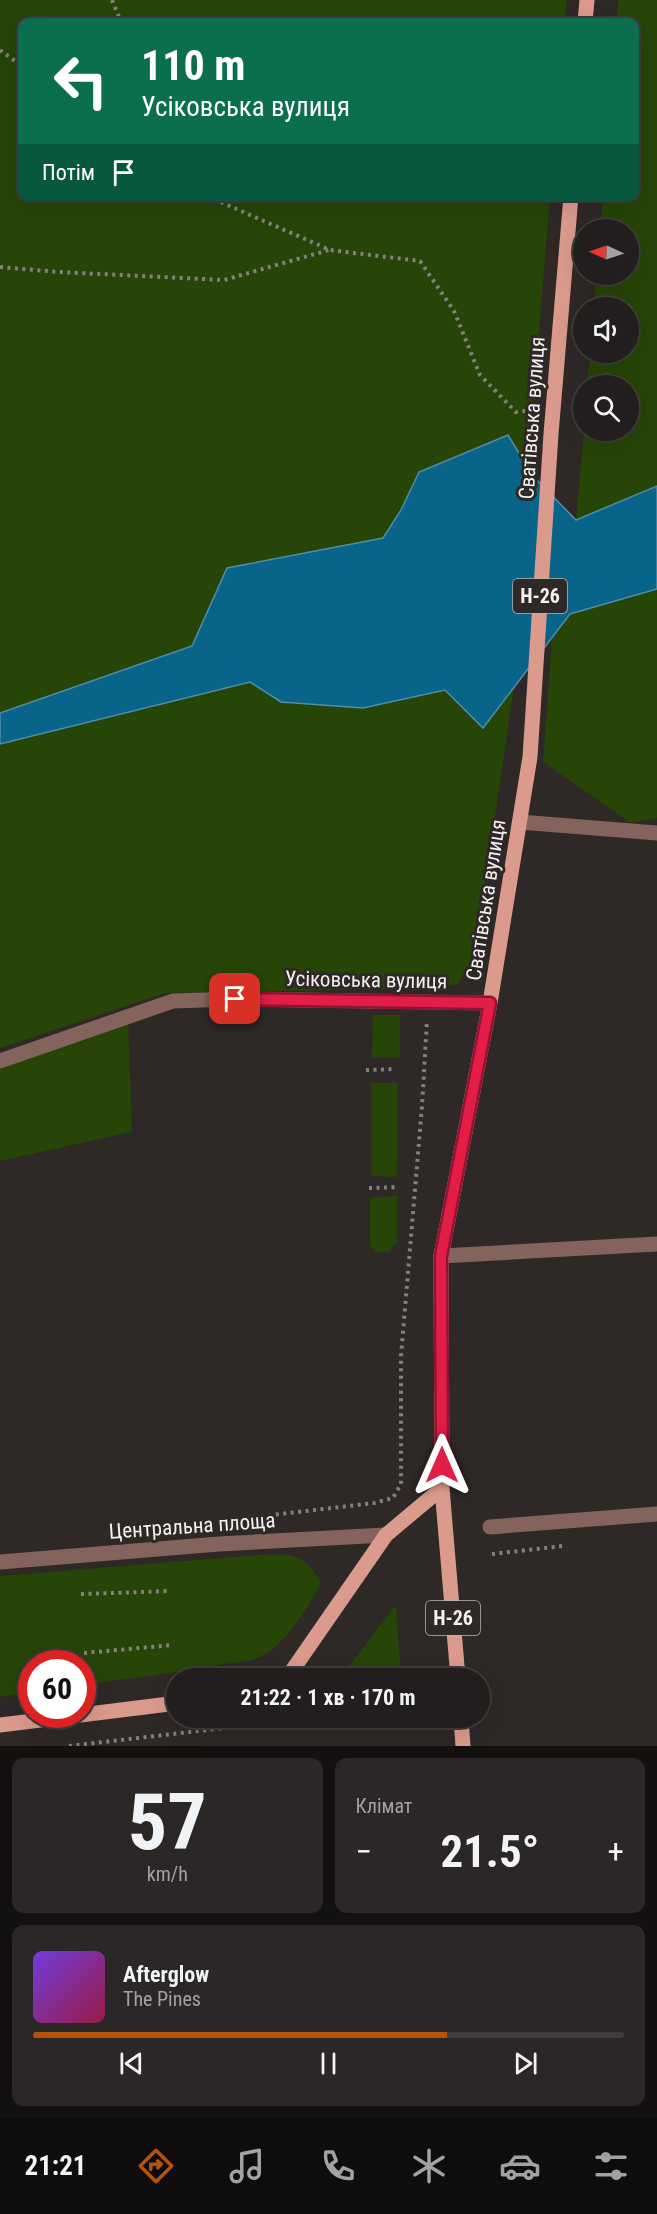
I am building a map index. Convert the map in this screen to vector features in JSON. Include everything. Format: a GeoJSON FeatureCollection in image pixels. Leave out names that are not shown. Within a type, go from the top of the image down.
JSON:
{"type":"FeatureCollection","features":[{"type":"Feature","properties":{"kind":"main road"},"geometry":{"type":"LineString","coordinates":[[585,18],[587,0]]}},
{"type":"Feature","properties":{"kind":"main road","name":"Сватівська вулиця"},"geometry":{"type":"LineString","coordinates":[[457,1668],[442,1488],[441,1256],[490,1003],[530,757],[551,434],[571,201]]}},
{"type":"Feature","properties":{"kind":"main road"},"geometry":{"type":"LineString","coordinates":[[294,1668],[386,1535],[442,1488]]}},
{"type":"Feature","properties":{"kind":"main road"},"geometry":{"type":"LineString","coordinates":[[0,1725],[166,1704]]}},
{"type":"Feature","properties":{"kind":"main road"},"geometry":{"type":"LineString","coordinates":[[462,1728],[463,1746]]}},
{"type":"Feature","properties":{"kind":"street"},"geometry":{"type":"LineString","coordinates":[[520,822],[657,833]]}},
{"type":"Feature","properties":{"kind":"street","name":"Усіковська вулиця"},"geometry":{"type":"LineString","coordinates":[[0,1062],[173,1001],[235,999],[490,1003]]}},
{"type":"Feature","properties":{"kind":"street"},"geometry":{"type":"LineString","coordinates":[[441,1256],[657,1244]]}},
{"type":"Feature","properties":{"kind":"street"},"geometry":{"type":"LineString","coordinates":[[490,1527],[657,1514]]}},
{"type":"Feature","properties":{"kind":"street","name":"Центральна площа"},"geometry":{"type":"LineString","coordinates":[[0,1562],[208,1545],[386,1535]]}},
{"type":"Feature","properties":{"kind":"path"},"geometry":{"type":"LineString","coordinates":[[112,0],[119,18]]}},
{"type":"Feature","properties":{"kind":"path"},"geometry":{"type":"LineString","coordinates":[[0,50],[18,63]]}},
{"type":"Feature","properties":{"kind":"path"},"geometry":{"type":"LineString","coordinates":[[218,201],[330,250],[420,261],[454,311],[480,375],[516,412],[554,407]]}},
{"type":"Feature","properties":{"kind":"path"},"geometry":{"type":"LineString","coordinates":[[0,267],[224,280],[330,250]]}},
{"type":"Feature","properties":{"kind":"path"},"geometry":{"type":"LineString","coordinates":[[238,1519],[374,1503],[393,1498],[401,1484],[401,1356],[422,1106],[427,1002]]}},
{"type":"Feature","properties":{"kind":"path"},"geometry":{"type":"LineString","coordinates":[[366,1070],[395,1069]]}},
{"type":"Feature","properties":{"kind":"path"},"geometry":{"type":"LineString","coordinates":[[369,1188],[399,1187]]}},
{"type":"Feature","properties":{"kind":"path"},"geometry":{"type":"LineString","coordinates":[[492,1554],[563,1546]]}},
{"type":"Feature","properties":{"kind":"path"},"geometry":{"type":"LineString","coordinates":[[81,1594],[170,1591]]}},
{"type":"Feature","properties":{"kind":"path"},"geometry":{"type":"LineString","coordinates":[[96,1652],[173,1644]]}},
{"type":"Feature","properties":{"kind":"path"},"geometry":{"type":"LineString","coordinates":[[69,1746],[225,1728]]}},
{"type":"Feature","properties":{"kind":"green space"},"geometry":{"type":"Polygon","coordinates":[[[0,0],[567,0],[565,18],[18,18],[18,201],[550,201],[528,467],[508,435],[419,472],[401,510],[383,538],[227,568],[192,646],[0,713],[0,0]]]}},
{"type":"Feature","properties":{"kind":"green space"},"geometry":{"type":"Polygon","coordinates":[[[618,0],[657,0],[657,486],[576,520],[583,441],[639,441],[639,375],[588,375],[589,363],[639,363],[639,297],[595,297],[595,285],[639,285],[639,219],[601,219],[603,201],[639,201],[639,18],[617,18],[618,0]]]}},
{"type":"Feature","properties":{"kind":"green space"},"geometry":{"type":"Polygon","coordinates":[[[657,589],[657,818],[631,823],[543,762],[552,638],[570,614],[657,589]]]}},
{"type":"Feature","properties":{"kind":"green space"},"geometry":{"type":"Polygon","coordinates":[[[250,682],[445,690],[483,728],[514,687],[475,953],[458,984],[428,989],[165,993],[0,1048],[0,744],[250,682]]]}},
{"type":"Feature","properties":{"kind":"green space"},"geometry":{"type":"Polygon","coordinates":[[[373,1015],[400,1015],[400,1058],[372,1058],[373,1015]]]}},
{"type":"Feature","properties":{"kind":"green space"},"geometry":{"type":"Polygon","coordinates":[[[128,1017],[132,1132],[0,1161],[0,1062],[128,1017]]]}},
{"type":"Feature","properties":{"kind":"green space"},"geometry":{"type":"Polygon","coordinates":[[[371,1083],[398,1083],[397,1177],[371,1176],[371,1083]]]}},
{"type":"Feature","properties":{"kind":"green space"},"geometry":{"type":"Polygon","coordinates":[[[397,1196],[397,1242],[388,1252],[375,1252],[370,1246],[370,1198],[397,1196]]]}},
{"type":"Feature","properties":{"kind":"green space"},"geometry":{"type":"Polygon","coordinates":[[[273,1554],[302,1560],[312,1568],[321,1583],[287,1635],[269,1652],[260,1657],[200,1668],[166,1668],[166,1674],[96,1683],[96,1650],[18,1650],[18,1695],[0,1697],[0,1576],[273,1554]]]}},
{"type":"Feature","properties":{"kind":"green space"},"geometry":{"type":"Polygon","coordinates":[[[396,1605],[400,1668],[348,1668],[396,1605]]]}},
{"type":"Feature","properties":{"kind":"water"},"geometry":{"type":"Polygon","coordinates":[[[508,435],[533,476],[576,520],[657,486],[657,589],[570,614],[483,728],[445,690],[363,708],[281,702],[250,682],[0,744],[0,713],[192,646],[227,568],[383,538],[401,510],[419,472],[508,435]]]}},
{"type":"Feature","properties":{"kind":"route"},"geometry":{"type":"LineString","coordinates":[[235,999],[490,1003],[441,1256],[442,1465]]}}]}
